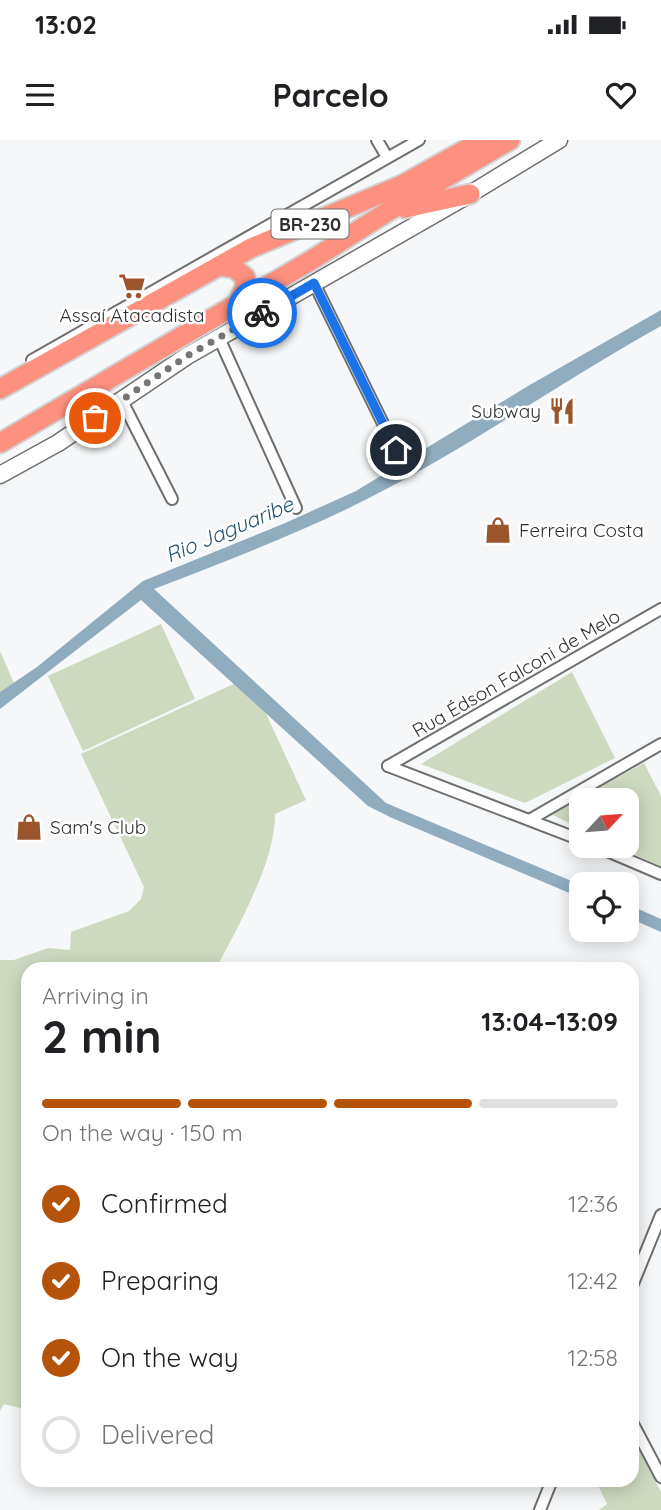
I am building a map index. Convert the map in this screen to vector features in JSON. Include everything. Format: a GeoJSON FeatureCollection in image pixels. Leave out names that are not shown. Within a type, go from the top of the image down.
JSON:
{"type":"FeatureCollection","features":[{"type":"Feature","properties":{"kind":"highway","name":"BR-230"},"geometry":{"type":"LineString","coordinates":[[0,389],[251,248],[402,185],[483,140]]}},
{"type":"Feature","properties":{"kind":"highway","name":"BR-230"},"geometry":{"type":"LineString","coordinates":[[5,437],[237,304],[510,140]]}},
{"type":"Feature","properties":{"kind":"highway"},"geometry":{"type":"LineString","coordinates":[[387,212],[470,194]]}},
{"type":"Feature","properties":{"kind":"highway"},"geometry":{"type":"LineString","coordinates":[[219,266],[234,268],[245,277],[244,288],[237,304]]}},
{"type":"Feature","properties":{"kind":"main road"},"geometry":{"type":"LineString","coordinates":[[0,475],[64,439],[121,399],[219,338],[559,140]]}},
{"type":"Feature","properties":{"kind":"street"},"geometry":{"type":"LineString","coordinates":[[377,140],[387,157]]}},
{"type":"Feature","properties":{"kind":"street"},"geometry":{"type":"LineString","coordinates":[[0,380],[419,140]]}},
{"type":"Feature","properties":{"kind":"street"},"geometry":{"type":"LineString","coordinates":[[314,283],[396,450]]}},
{"type":"Feature","properties":{"kind":"street"},"geometry":{"type":"LineString","coordinates":[[219,338],[296,508]]}},
{"type":"Feature","properties":{"kind":"street"},"geometry":{"type":"LineString","coordinates":[[121,399],[172,499]]}},
{"type":"Feature","properties":{"kind":"street","name":"Rua Édson Falconi de Melo"},"geometry":{"type":"LineString","coordinates":[[531,819],[388,766],[661,610]]}},
{"type":"Feature","properties":{"kind":"street"},"geometry":{"type":"LineString","coordinates":[[531,819],[661,744]]}},
{"type":"Feature","properties":{"kind":"street"},"geometry":{"type":"LineString","coordinates":[[531,819],[569,835]]}},
{"type":"Feature","properties":{"kind":"street"},"geometry":{"type":"LineString","coordinates":[[623,858],[661,874]]}},
{"type":"Feature","properties":{"kind":"street"},"geometry":{"type":"LineString","coordinates":[[639,1269],[661,1217]]}},
{"type":"Feature","properties":{"kind":"street"},"geometry":{"type":"LineString","coordinates":[[639,1435],[661,1476]]}},
{"type":"Feature","properties":{"kind":"street"},"geometry":{"type":"LineString","coordinates":[[542,1509],[550,1487]]}},
{"type":"Feature","properties":{"kind":"green space"},"geometry":{"type":"Polygon","coordinates":[[[161,624],[195,699],[83,751],[48,676],[161,624]]]}},
{"type":"Feature","properties":{"kind":"green space"},"geometry":{"type":"Polygon","coordinates":[[[0,651],[14,683],[0,692],[0,651]]]}},
{"type":"Feature","properties":{"kind":"green space"},"geometry":{"type":"Polygon","coordinates":[[[572,672],[615,758],[525,803],[421,764],[572,672]]]}},
{"type":"Feature","properties":{"kind":"green space"},"geometry":{"type":"Polygon","coordinates":[[[249,677],[306,800],[275,814],[274,832],[262,873],[220,962],[21,962],[21,1408],[4,1404],[0,1411],[0,960],[14,960],[48,948],[70,950],[71,932],[129,911],[141,899],[144,887],[81,754],[249,677]]]}},
{"type":"Feature","properties":{"kind":"green space"},"geometry":{"type":"Polygon","coordinates":[[[644,763],[661,796],[661,867],[639,856],[639,788],[598,788],[644,763]]]}},
{"type":"Feature","properties":{"kind":"green space"},"geometry":{"type":"Polygon","coordinates":[[[569,804],[569,823],[551,814],[569,804]]]}},
{"type":"Feature","properties":{"kind":"green space"},"geometry":{"type":"Polygon","coordinates":[[[639,1450],[661,1492],[661,1510],[599,1510],[607,1504],[599,1487],[639,1487],[639,1450]]]}},
{"type":"Feature","properties":{"kind":"water"},"geometry":{"type":"Polygon","coordinates":[[[661,310],[661,326],[427,467],[299,531],[154,589],[386,803],[569,880],[569,893],[368,806],[141,600],[0,709],[0,692],[37,667],[143,581],[356,491],[528,386],[661,310]]]}},
{"type":"Feature","properties":{"kind":"water"},"geometry":{"type":"Polygon","coordinates":[[[639,909],[661,919],[661,932],[639,922],[639,909]]]}},
{"type":"Feature","properties":{"kind":"way so far"},"geometry":{"type":"LineString","coordinates":[[95,418],[187,356],[262,313]]}},
{"type":"Feature","properties":{"kind":"place","name":"Assaí Atacadista"},"geometry":{"type":"Point","coordinates":[132,286]}},
{"type":"Feature","properties":{"kind":"place","name":"Subway"},"geometry":{"type":"Point","coordinates":[562,411]}},
{"type":"Feature","properties":{"kind":"place","name":"Ferreira Costa"},"geometry":{"type":"Point","coordinates":[498,530]}},
{"type":"Feature","properties":{"kind":"place","name":"Sam's Club"},"geometry":{"type":"Point","coordinates":[29,827]}},
{"type":"Feature","properties":{"kind":"route"},"geometry":{"type":"LineString","coordinates":[[262,313],[314,283],[396,450]]}},
{"type":"Feature","properties":{"kind":"water label","name":"Rio Jaguaribe"},"geometry":{"type":"Point","coordinates":[229,529]}}]}
